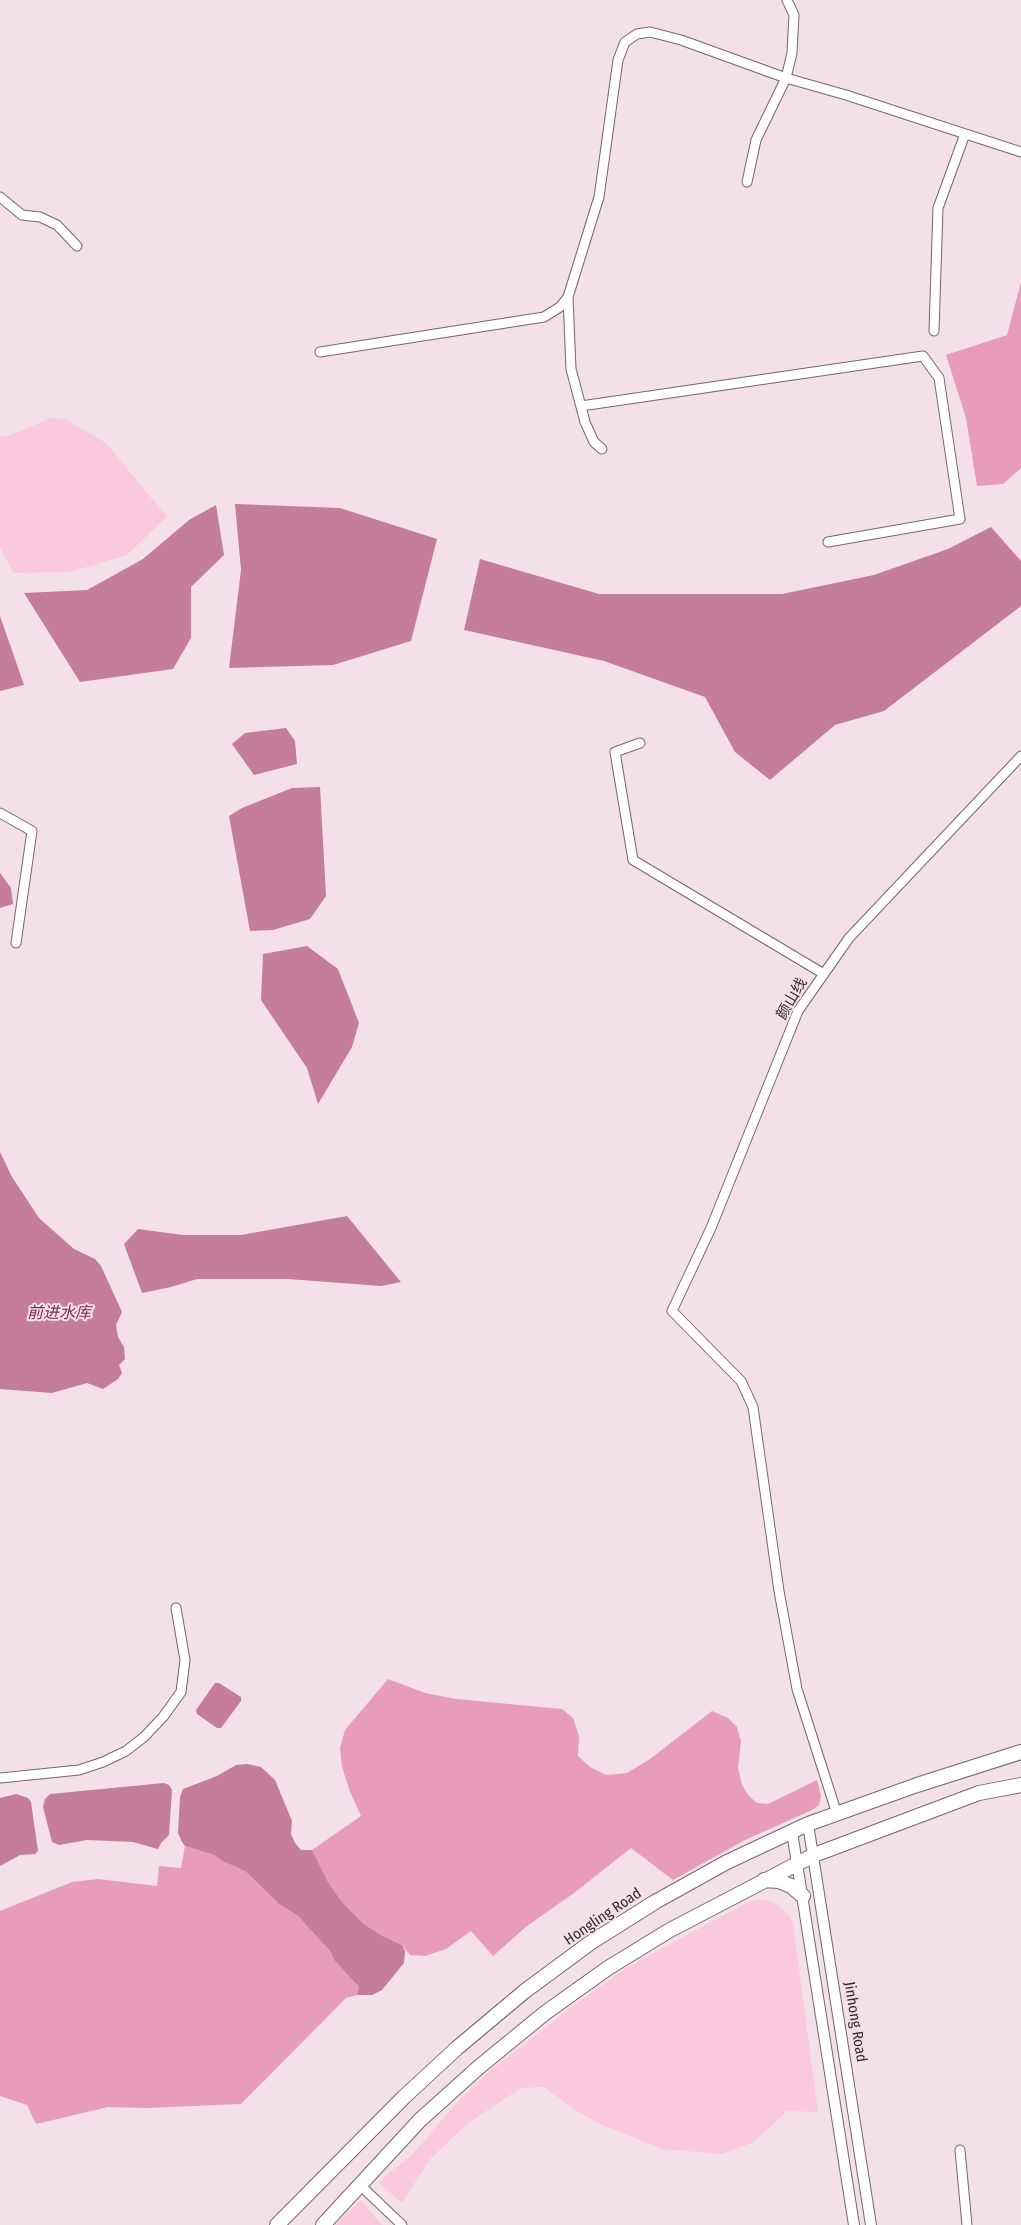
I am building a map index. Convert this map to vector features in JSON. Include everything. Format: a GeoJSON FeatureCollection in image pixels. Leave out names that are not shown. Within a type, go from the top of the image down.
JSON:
{"type":"FeatureCollection","features":[{"type":"Feature","properties":{"kind":"main road","name":"Hongling Road"},"geometry":{"type":"LineString","coordinates":[[277,2225],[404,2097],[457,2048],[525,1992],[590,1943],[655,1902],[727,1862],[808,1824],[918,1785],[1021,1752]]}},
{"type":"Feature","properties":{"kind":"main road"},"geometry":{"type":"LineString","coordinates":[[323,2225],[420,2120],[479,2067],[545,2013],[608,1968],[670,1930],[814,1855],[912,1820],[979,1793],[1021,1785]]}},
{"type":"Feature","properties":{"kind":"main road"},"geometry":{"type":"LineString","coordinates":[[764,1880],[779,1881],[791,1886],[803,1896]]}},
{"type":"Feature","properties":{"kind":"street"},"geometry":{"type":"LineString","coordinates":[[747,182],[756,140],[786,78],[792,53],[794,15],[787,0]]}},
{"type":"Feature","properties":{"kind":"street"},"geometry":{"type":"LineString","coordinates":[[602,449],[591,435],[571,369],[568,297],[599,197],[618,60],[625,42],[637,34],[650,32],[681,40],[786,78],[1021,152]]}},
{"type":"Feature","properties":{"kind":"street"},"geometry":{"type":"LineString","coordinates":[[934,330],[938,208],[965,134]]}},
{"type":"Feature","properties":{"kind":"street"},"geometry":{"type":"LineString","coordinates":[[0,197],[22,215],[40,217],[57,225],[77,246]]}},
{"type":"Feature","properties":{"kind":"street"},"geometry":{"type":"LineString","coordinates":[[320,352],[544,317],[560,307],[568,297]]}},
{"type":"Feature","properties":{"kind":"street"},"geometry":{"type":"LineString","coordinates":[[581,406],[924,356],[939,378],[960,519],[828,542]]}},
{"type":"Feature","properties":{"kind":"street"},"geometry":{"type":"LineString","coordinates":[[640,743],[615,752],[633,860],[824,974]]}},
{"type":"Feature","properties":{"kind":"street","name":"颜山线"},"geometry":{"type":"LineString","coordinates":[[837,1814],[797,1690],[779,1591],[754,1407],[741,1381],[672,1311],[711,1228],[798,1011],[848,938],[1021,756]]}},
{"type":"Feature","properties":{"kind":"street"},"geometry":{"type":"LineString","coordinates":[[0,813],[32,831],[16,943]]}},
{"type":"Feature","properties":{"kind":"street"},"geometry":{"type":"LineString","coordinates":[[0,1778],[78,1770],[103,1762],[126,1750],[144,1737],[163,1717],[181,1692],[185,1660],[176,1608]]}},
{"type":"Feature","properties":{"kind":"street","name":"Jinhong Road"},"geometry":{"type":"LineString","coordinates":[[808,1824],[871,2225]]}},
{"type":"Feature","properties":{"kind":"street"},"geometry":{"type":"LineString","coordinates":[[792,1832],[854,2225]]}},
{"type":"Feature","properties":{"kind":"street"},"geometry":{"type":"LineString","coordinates":[[960,2150],[966,2225]]}},
{"type":"Feature","properties":{"kind":"street"},"geometry":{"type":"LineString","coordinates":[[360,2185],[402,2225]]}},
{"type":"Feature","properties":{"kind":"shaded area"},"geometry":{"type":"Polygon","coordinates":[[[1021,282],[1021,468],[1003,484],[977,486],[966,418],[946,355],[1007,335],[1021,282]]]}},
{"type":"Feature","properties":{"kind":"shaded area"},"geometry":{"type":"Polygon","coordinates":[[[51,418],[67,420],[106,443],[167,517],[127,555],[70,572],[13,573],[0,547],[0,436],[6,437],[51,418]]]}},
{"type":"Feature","properties":{"kind":"shaded area"},"geometry":{"type":"Polygon","coordinates":[[[388,1679],[425,1693],[456,1699],[562,1709],[573,1718],[579,1736],[578,1756],[590,1767],[606,1775],[627,1773],[650,1759],[712,1711],[728,1718],[737,1727],[741,1741],[738,1768],[742,1785],[749,1796],[757,1803],[768,1804],[817,1780],[821,1796],[819,1805],[812,1810],[745,1840],[673,1880],[631,1848],[574,1893],[527,1926],[493,1956],[471,1931],[446,1949],[425,1956],[410,1955],[402,1945],[364,1924],[342,1902],[328,1882],[312,1850],[361,1816],[350,1792],[342,1767],[340,1748],[345,1730],[388,1679]]]}},
{"type":"Feature","properties":{"kind":"shaded area"},"geometry":{"type":"Polygon","coordinates":[[[185,1846],[214,1855],[222,1861],[245,1871],[279,1904],[298,1916],[359,1987],[357,1995],[346,1998],[241,2104],[147,2108],[108,2107],[36,2124],[27,2105],[0,2096],[0,1911],[72,1882],[98,1879],[157,1886],[159,1866],[181,1868],[185,1846]]]}},
{"type":"Feature","properties":{"kind":"shaded area"},"geometry":{"type":"Polygon","coordinates":[[[768,1900],[779,1906],[787,1913],[793,1923],[818,2112],[787,2111],[754,2142],[722,2154],[662,2149],[600,2124],[572,2108],[544,2087],[521,2088],[467,2124],[430,2159],[402,2203],[380,2184],[386,2175],[412,2155],[461,2098],[491,2070],[569,2009],[626,1968],[748,1902],[768,1900]]]}},
{"type":"Feature","properties":{"kind":"shaded area"},"geometry":{"type":"Polygon","coordinates":[[[361,2200],[382,2225],[335,2225],[361,2200]]]}},
{"type":"Feature","properties":{"kind":"water"},"geometry":{"type":"Polygon","coordinates":[[[235,504],[340,508],[437,539],[411,641],[333,665],[229,668],[241,570],[235,504]]]}},
{"type":"Feature","properties":{"kind":"water"},"geometry":{"type":"Polygon","coordinates":[[[216,505],[224,555],[191,587],[191,638],[173,669],[80,682],[24,593],[87,590],[143,559],[189,520],[216,505]]]}},
{"type":"Feature","properties":{"kind":"water"},"geometry":{"type":"Polygon","coordinates":[[[991,527],[1021,561],[1021,606],[884,711],[835,725],[770,780],[735,752],[705,697],[604,661],[464,630],[480,559],[599,594],[782,594],[874,575],[948,549],[991,527]]]}},
{"type":"Feature","properties":{"kind":"water"},"geometry":{"type":"Polygon","coordinates":[[[0,616],[24,685],[0,691],[0,616]]]}},
{"type":"Feature","properties":{"kind":"water"},"geometry":{"type":"Polygon","coordinates":[[[286,728],[295,741],[297,764],[254,775],[232,744],[245,733],[286,728]]]}},
{"type":"Feature","properties":{"kind":"water"},"geometry":{"type":"Polygon","coordinates":[[[320,787],[326,896],[310,919],[273,930],[250,931],[229,816],[242,808],[292,788],[320,787]]]}},
{"type":"Feature","properties":{"kind":"water"},"geometry":{"type":"Polygon","coordinates":[[[0,873],[11,888],[13,904],[0,908],[0,873]]]}},
{"type":"Feature","properties":{"kind":"water"},"geometry":{"type":"Polygon","coordinates":[[[307,946],[338,969],[359,1023],[352,1047],[318,1104],[307,1068],[261,1000],[263,954],[307,946]]]}},
{"type":"Feature","properties":{"kind":"water","name":"前进水库"},"geometry":{"type":"Polygon","coordinates":[[[0,1152],[12,1177],[39,1218],[74,1249],[95,1259],[101,1266],[122,1312],[116,1325],[118,1337],[124,1347],[125,1359],[119,1365],[122,1373],[118,1379],[103,1389],[87,1383],[52,1393],[0,1389],[0,1152]]]}},
{"type":"Feature","properties":{"kind":"water"},"geometry":{"type":"Polygon","coordinates":[[[347,1216],[401,1282],[381,1286],[288,1279],[197,1279],[142,1293],[124,1244],[138,1229],[183,1235],[241,1235],[347,1216]]]}},
{"type":"Feature","properties":{"kind":"water"},"geometry":{"type":"Polygon","coordinates":[[[215,1683],[219,1683],[241,1697],[241,1701],[221,1728],[217,1728],[197,1714],[196,1710],[215,1683]]]}},
{"type":"Feature","properties":{"kind":"water"},"geometry":{"type":"Polygon","coordinates":[[[247,1764],[261,1767],[275,1780],[292,1821],[291,1834],[295,1843],[301,1850],[312,1850],[328,1882],[342,1902],[364,1924],[402,1945],[405,1951],[404,1963],[382,1990],[372,1995],[357,1995],[359,1987],[298,1916],[279,1904],[245,1871],[222,1861],[214,1855],[185,1846],[182,1842],[178,1833],[180,1797],[183,1789],[217,1776],[236,1765],[247,1764]]]}},
{"type":"Feature","properties":{"kind":"water"},"geometry":{"type":"Polygon","coordinates":[[[164,1783],[169,1785],[172,1790],[169,1835],[158,1849],[133,1842],[87,1840],[59,1845],[52,1842],[43,1807],[45,1799],[50,1794],[164,1783]]]}},
{"type":"Feature","properties":{"kind":"water"},"geometry":{"type":"Polygon","coordinates":[[[16,1794],[28,1798],[31,1802],[38,1851],[35,1854],[20,1855],[0,1866],[0,1798],[16,1794]]]}}]}
